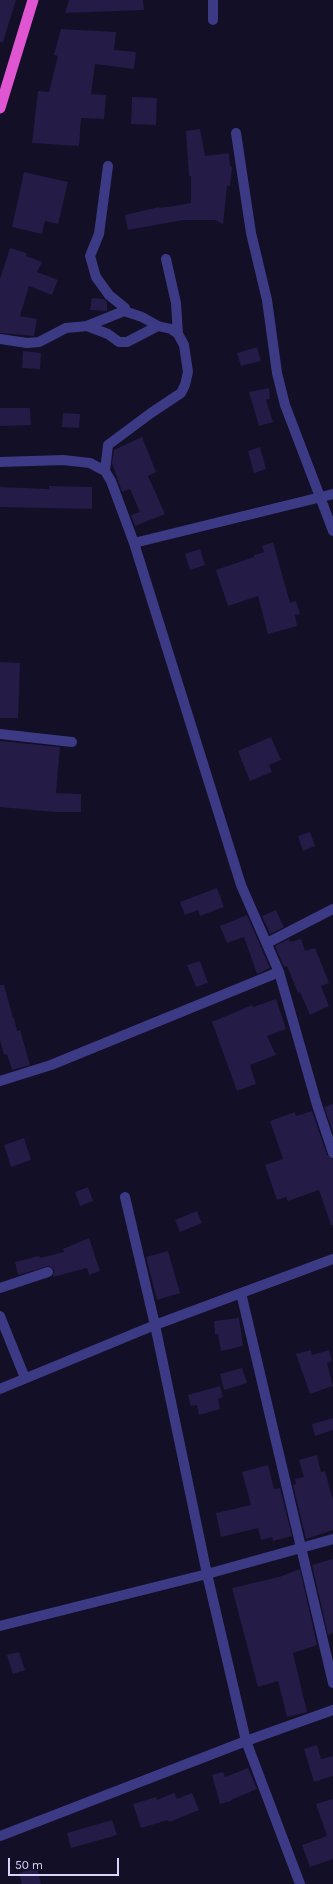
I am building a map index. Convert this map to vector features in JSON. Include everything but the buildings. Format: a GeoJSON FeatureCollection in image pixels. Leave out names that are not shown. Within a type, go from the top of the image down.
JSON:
{"type":"FeatureCollection","features":[{"type":"Feature","properties":{"kind":"highway"},"geometry":{"type":"LineString","coordinates":[[0,108],[2,97],[33,0]]}},
{"type":"Feature","properties":{"kind":"street"},"geometry":{"type":"LineString","coordinates":[[213,0],[213,20]]}},
{"type":"Feature","properties":{"kind":"street"},"geometry":{"type":"LineString","coordinates":[[236,133],[251,233],[267,300],[280,386],[285,405],[333,530]]}},
{"type":"Feature","properties":{"kind":"street"},"geometry":{"type":"LineString","coordinates":[[108,166],[99,234],[90,256],[96,277],[109,295],[125,308],[124,311]]}},
{"type":"Feature","properties":{"kind":"street"},"geometry":{"type":"LineString","coordinates":[[105,471],[108,445],[151,412],[181,393],[185,385],[188,372],[184,345],[178,334],[176,303],[166,260]]}},
{"type":"Feature","properties":{"kind":"street"},"geometry":{"type":"LineString","coordinates":[[0,339],[27,343],[39,342],[66,328],[86,326],[124,311],[142,317],[158,326],[171,329],[178,334]]}},
{"type":"Feature","properties":{"kind":"street"},"geometry":{"type":"LineString","coordinates":[[86,326],[108,334],[119,342],[127,342],[158,326]]}},
{"type":"Feature","properties":{"kind":"street"},"geometry":{"type":"LineString","coordinates":[[0,462],[63,460],[90,463],[105,471],[111,481],[134,543],[241,885],[279,972],[317,1106],[333,1153]]}},
{"type":"Feature","properties":{"kind":"street"},"geometry":{"type":"LineString","coordinates":[[134,543],[333,494]]}},
{"type":"Feature","properties":{"kind":"street"},"geometry":{"type":"LineString","coordinates":[[0,734],[72,742]]}},
{"type":"Feature","properties":{"kind":"street"},"geometry":{"type":"LineString","coordinates":[[267,942],[333,909]]}},
{"type":"Feature","properties":{"kind":"street"},"geometry":{"type":"LineString","coordinates":[[0,1081],[51,1065],[279,972]]}},
{"type":"Feature","properties":{"kind":"street"},"geometry":{"type":"LineString","coordinates":[[125,1197],[156,1325],[207,1574],[246,1741],[300,1884]]}},
{"type":"Feature","properties":{"kind":"street"},"geometry":{"type":"LineString","coordinates":[[0,1389],[156,1325],[333,1259]]}},
{"type":"Feature","properties":{"kind":"street"},"geometry":{"type":"LineString","coordinates":[[0,1288],[48,1272]]}},
{"type":"Feature","properties":{"kind":"street"},"geometry":{"type":"LineString","coordinates":[[241,1293],[333,1684]]}},
{"type":"Feature","properties":{"kind":"street"},"geometry":{"type":"LineString","coordinates":[[0,1316],[25,1378]]}},
{"type":"Feature","properties":{"kind":"street"},"geometry":{"type":"LineString","coordinates":[[0,1626],[207,1574],[333,1539]]}},
{"type":"Feature","properties":{"kind":"street"},"geometry":{"type":"LineString","coordinates":[[0,1836],[246,1741],[333,1710]]}}]}
